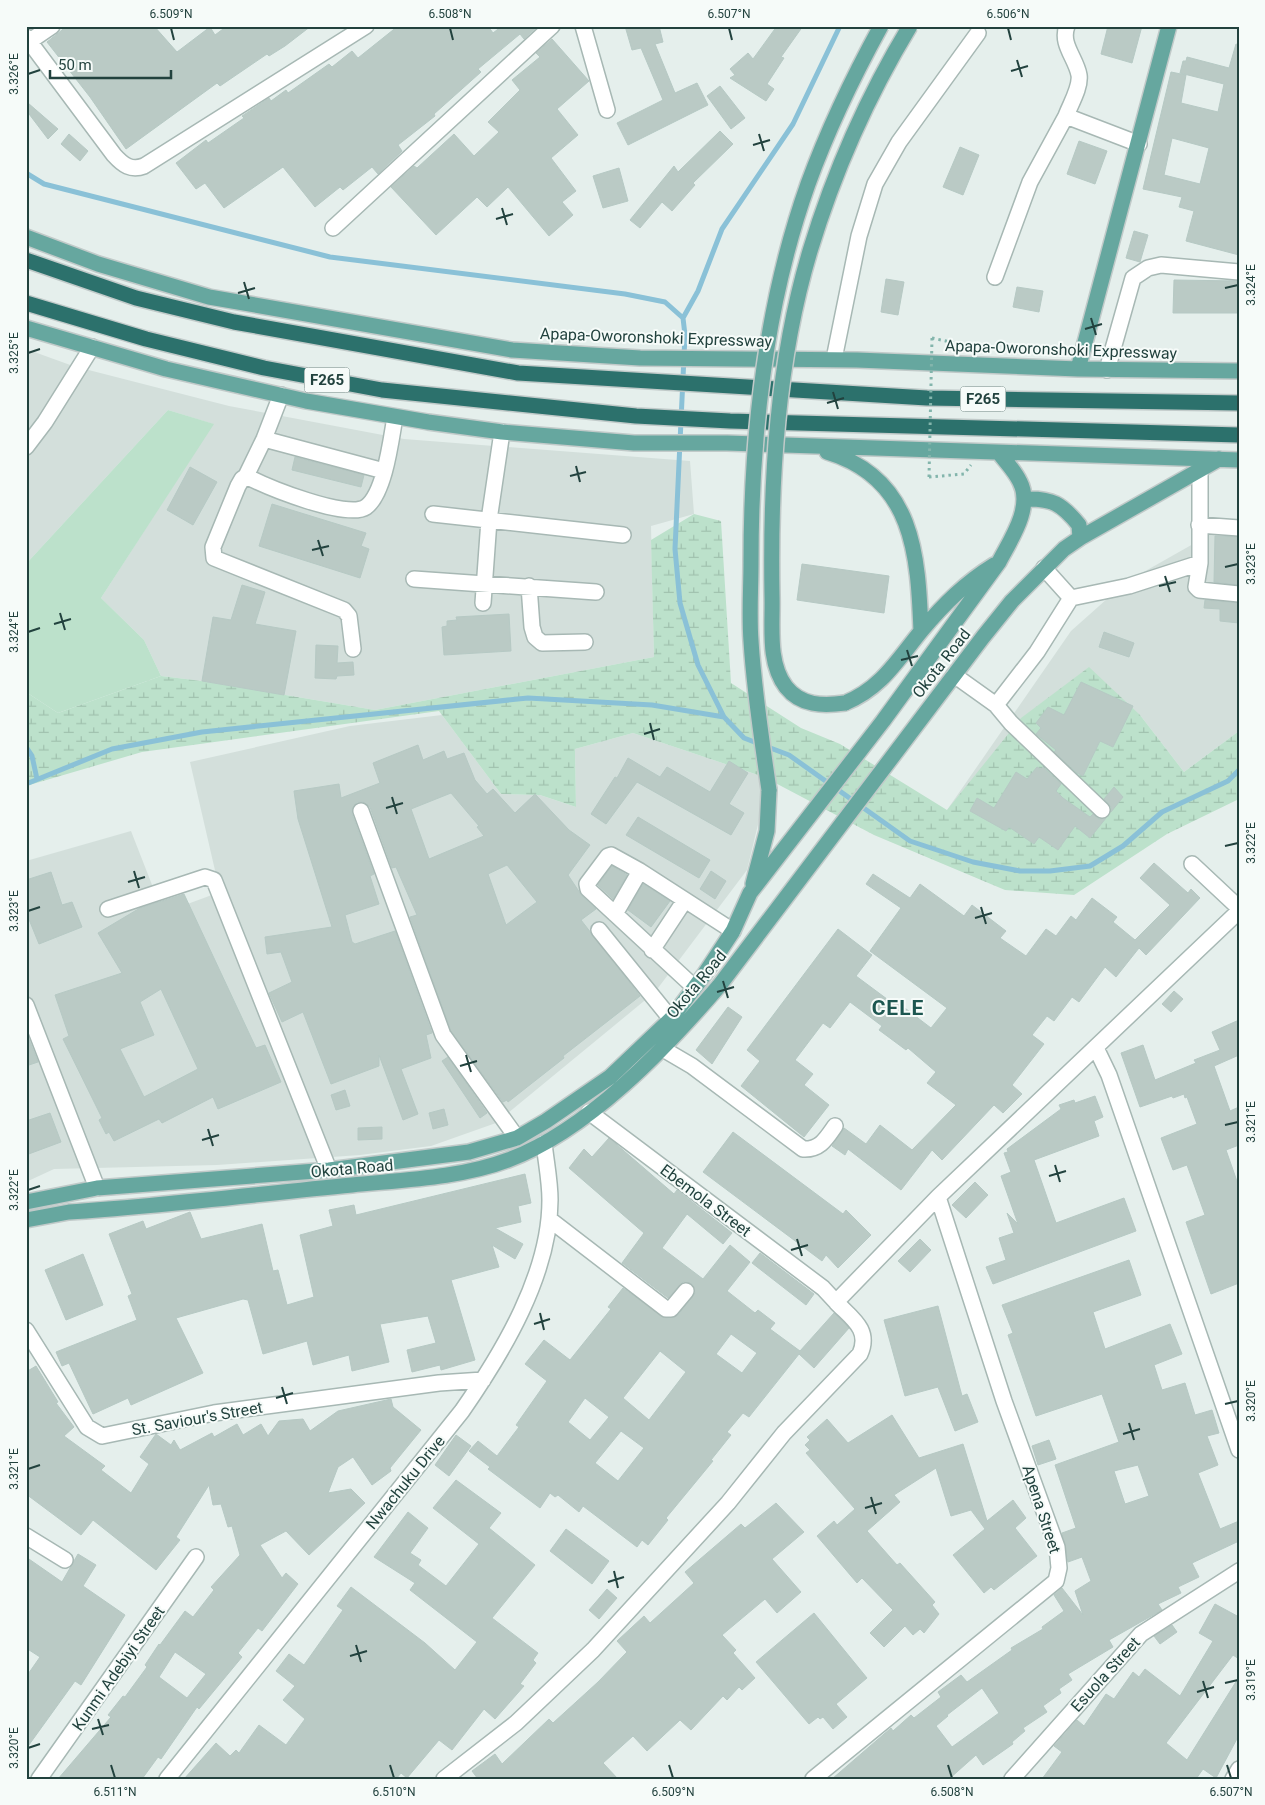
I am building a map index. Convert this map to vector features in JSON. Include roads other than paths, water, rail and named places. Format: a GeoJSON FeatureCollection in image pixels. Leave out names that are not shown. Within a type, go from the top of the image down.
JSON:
{"type":"FeatureCollection","features":[{"type":"Feature","properties":{"kind":"highway","name":"F265"},"geometry":{"type":"LineString","coordinates":[[26,260],[136,298],[234,322],[518,373],[927,398],[1239,403]]}},
{"type":"Feature","properties":{"kind":"highway","name":"F265"},"geometry":{"type":"LineString","coordinates":[[26,303],[146,339],[264,368],[382,390],[636,416],[730,421],[1239,435]]}},
{"type":"Feature","properties":{"kind":"main road"},"geometry":{"type":"LineString","coordinates":[[750,893],[767,832],[769,790],[751,640],[752,508],[759,396],[776,298],[790,242],[808,184],[834,119],[881,26]]}},
{"type":"Feature","properties":{"kind":"main road"},"geometry":{"type":"LineString","coordinates":[[910,26],[870,96],[848,146],[810,252],[795,312],[786,361],[776,449],[772,574],[774,660],[781,679],[795,695],[818,705],[844,703],[860,696],[889,671],[946,601],[971,579],[999,562]]}},
{"type":"Feature","properties":{"kind":"main road"},"geometry":{"type":"LineString","coordinates":[[1078,369],[1169,26]]}},
{"type":"Feature","properties":{"kind":"main road","name":"Apapa-Oworonshoki Expressway"},"geometry":{"type":"LineString","coordinates":[[26,237],[98,264],[210,297],[512,350],[640,358],[731,357],[1107,370],[1239,371]]}},
{"type":"Feature","properties":{"kind":"main road"},"geometry":{"type":"LineString","coordinates":[[26,328],[166,369],[395,417],[502,432],[634,443],[727,443],[1239,460]]}},
{"type":"Feature","properties":{"kind":"main road"},"geometry":{"type":"LineString","coordinates":[[786,446],[823,451],[846,458],[863,468],[890,494],[900,512],[914,548],[919,573],[920,631]]}},
{"type":"Feature","properties":{"kind":"main road"},"geometry":{"type":"LineString","coordinates":[[999,453],[1020,480],[1025,499],[1042,498],[1060,506],[1079,525],[1080,538]]}},
{"type":"Feature","properties":{"kind":"main road","name":"Okota Road"},"geometry":{"type":"LineString","coordinates":[[26,1220],[69,1212],[388,1183],[449,1174],[508,1160],[544,1143],[589,1112],[663,1049],[719,986],[954,675],[1012,601],[1044,568],[1080,538],[1200,472],[1218,460]]}},
{"type":"Feature","properties":{"kind":"main road","name":"Okota Road"},"geometry":{"type":"LineString","coordinates":[[26,1202],[97,1188],[329,1170],[469,1152],[517,1138],[546,1122],[610,1077],[671,1019],[704,975],[733,930],[750,893],[883,721],[999,562],[1013,535],[1025,499]]}},
{"type":"Feature","properties":{"kind":"main road"},"geometry":{"type":"LineString","coordinates":[[704,975],[719,986]]}},
{"type":"Feature","properties":{"kind":"main road"},"geometry":{"type":"LineString","coordinates":[[207,1180],[210,1198]]}},
{"type":"Feature","properties":{"kind":"street"},"geometry":{"type":"LineString","coordinates":[[52,26],[28,39],[114,155],[123,165],[136,169],[144,166],[366,26]]}},
{"type":"Feature","properties":{"kind":"street"},"geometry":{"type":"LineString","coordinates":[[333,228],[552,26]]}},
{"type":"Feature","properties":{"kind":"street"},"geometry":{"type":"LineString","coordinates":[[583,26],[607,110]]}},
{"type":"Feature","properties":{"kind":"street"},"geometry":{"type":"LineString","coordinates":[[995,276],[1030,182],[1066,116],[1079,82],[1079,74],[1066,42],[1068,26]]}},
{"type":"Feature","properties":{"kind":"street"},"geometry":{"type":"LineString","coordinates":[[834,360],[859,236],[874,184],[898,142],[978,33]]}},
{"type":"Feature","properties":{"kind":"street"},"geometry":{"type":"LineString","coordinates":[[1066,116],[1139,144]]}},
{"type":"Feature","properties":{"kind":"street"},"geometry":{"type":"LineString","coordinates":[[1107,370],[1133,278],[1148,268],[1161,265],[1239,272]]}},
{"type":"Feature","properties":{"kind":"street"},"geometry":{"type":"LineString","coordinates":[[26,447],[45,422],[92,347]]}},
{"type":"Feature","properties":{"kind":"street"},"geometry":{"type":"LineString","coordinates":[[281,394],[264,439],[246,476],[238,486],[213,547],[214,558],[344,610],[349,616],[353,649]]}},
{"type":"Feature","properties":{"kind":"street"},"geometry":{"type":"LineString","coordinates":[[246,476],[279,492],[353,512],[366,507],[373,498],[384,471],[395,417]]}},
{"type":"Feature","properties":{"kind":"street"},"geometry":{"type":"LineString","coordinates":[[483,603],[489,520],[502,432]]}},
{"type":"Feature","properties":{"kind":"street"},"geometry":{"type":"LineString","coordinates":[[264,439],[384,471]]}},
{"type":"Feature","properties":{"kind":"street"},"geometry":{"type":"LineString","coordinates":[[1200,472],[1200,563],[1196,587],[1199,590],[1239,594]]}},
{"type":"Feature","properties":{"kind":"street"},"geometry":{"type":"LineString","coordinates":[[433,514],[623,535]]}},
{"type":"Feature","properties":{"kind":"street"},"geometry":{"type":"LineString","coordinates":[[1199,525],[1239,528]]}},
{"type":"Feature","properties":{"kind":"street"},"geometry":{"type":"LineString","coordinates":[[996,705],[1037,652],[1071,598],[1129,586],[1200,563]]}},
{"type":"Feature","properties":{"kind":"street"},"geometry":{"type":"LineString","coordinates":[[1044,568],[1071,598]]}},
{"type":"Feature","properties":{"kind":"street"},"geometry":{"type":"LineString","coordinates":[[414,580],[484,583],[596,592]]}},
{"type":"Feature","properties":{"kind":"street"},"geometry":{"type":"LineString","coordinates":[[529,586],[535,637],[542,643],[585,642]]}},
{"type":"Feature","properties":{"kind":"street"},"geometry":{"type":"LineString","coordinates":[[954,675],[996,705],[1010,722],[1102,810]]}},
{"type":"Feature","properties":{"kind":"street"},"geometry":{"type":"LineString","coordinates":[[361,811],[443,1035],[517,1138]]}},
{"type":"Feature","properties":{"kind":"street"},"geometry":{"type":"LineString","coordinates":[[694,987],[588,890],[587,884],[608,856],[611,855],[640,871],[733,930]]}},
{"type":"Feature","properties":{"kind":"street"},"geometry":{"type":"LineString","coordinates":[[836,1302],[938,1198],[1239,910],[1192,864]]}},
{"type":"Feature","properties":{"kind":"street"},"geometry":{"type":"LineString","coordinates":[[615,914],[640,871]]}},
{"type":"Feature","properties":{"kind":"street"},"geometry":{"type":"LineString","coordinates":[[108,909],[205,877],[214,880],[329,1170]]}},
{"type":"Feature","properties":{"kind":"street"},"geometry":{"type":"LineString","coordinates":[[652,950],[685,900]]}},
{"type":"Feature","properties":{"kind":"street"},"geometry":{"type":"LineString","coordinates":[[599,930],[671,1019]]}},
{"type":"Feature","properties":{"kind":"street"},"geometry":{"type":"LineString","coordinates":[[26,1005],[97,1188]]}},
{"type":"Feature","properties":{"kind":"street"},"geometry":{"type":"LineString","coordinates":[[1096,1048],[1109,1075],[1239,1450]]}},
{"type":"Feature","properties":{"kind":"street"},"geometry":{"type":"LineString","coordinates":[[663,1049],[692,1066],[803,1149],[813,1150],[821,1145],[836,1126]]}},
{"type":"Feature","properties":{"kind":"street","name":"Ebemola Street"},"geometry":{"type":"LineString","coordinates":[[444,1779],[516,1723],[593,1650],[728,1503],[784,1433],[860,1354],[864,1337],[860,1327],[824,1288],[589,1112]]}},
{"type":"Feature","properties":{"kind":"street","name":"Nwachuku Drive"},"geometry":{"type":"LineString","coordinates":[[167,1779],[462,1411],[483,1380],[522,1310],[538,1267],[549,1219],[550,1198],[544,1143]]}},
{"type":"Feature","properties":{"kind":"street","name":"Apena Street"},"geometry":{"type":"LineString","coordinates":[[813,1779],[1056,1581],[1059,1568],[1057,1547],[1004,1400],[938,1198]]}},
{"type":"Feature","properties":{"kind":"street"},"geometry":{"type":"LineString","coordinates":[[549,1219],[666,1310],[671,1309],[686,1291]]}},
{"type":"Feature","properties":{"kind":"street","name":"St. Saviour's Street"},"geometry":{"type":"LineString","coordinates":[[26,1330],[87,1427],[102,1436],[214,1413],[439,1383],[483,1380]]}},
{"type":"Feature","properties":{"kind":"street"},"geometry":{"type":"LineString","coordinates":[[26,1536],[65,1560]]}},
{"type":"Feature","properties":{"kind":"street","name":"Kunmi Adebiyi Street"},"geometry":{"type":"LineString","coordinates":[[39,1779],[196,1557]]}},
{"type":"Feature","properties":{"kind":"street","name":"Esuola Street"},"geometry":{"type":"LineString","coordinates":[[1012,1779],[1141,1634],[1239,1571]]}},
{"type":"Feature","properties":{"kind":"street"},"geometry":{"type":"LineString","coordinates":[[1233,1779],[1239,1769]]}},
{"type":"Feature","properties":{"kind":"waterway"},"geometry":{"type":"LineString","coordinates":[[683,318],[698,291],[722,229],[793,124],[840,26]]}},
{"type":"Feature","properties":{"kind":"waterway"},"geometry":{"type":"LineString","coordinates":[[26,173],[44,184],[330,257],[625,294],[665,302],[683,318],[685,335],[675,549],[680,603],[698,665],[724,717],[744,738],[789,755],[910,841],[973,862],[1020,871],[1050,871],[1090,866],[1123,846],[1162,812],[1228,781],[1239,770]]}},
{"type":"Feature","properties":{"kind":"waterway"},"geometry":{"type":"LineString","coordinates":[[26,784],[112,749],[202,732],[528,698],[652,705],[724,717]]}},
{"type":"Feature","properties":{"kind":"waterway"},"geometry":{"type":"LineString","coordinates":[[26,747],[32,756],[37,779]]}},
{"type":"Feature","properties":{"kind":"district","name":"CELE"},"geometry":{"type":"Point","coordinates":[898,1008]}}]}
